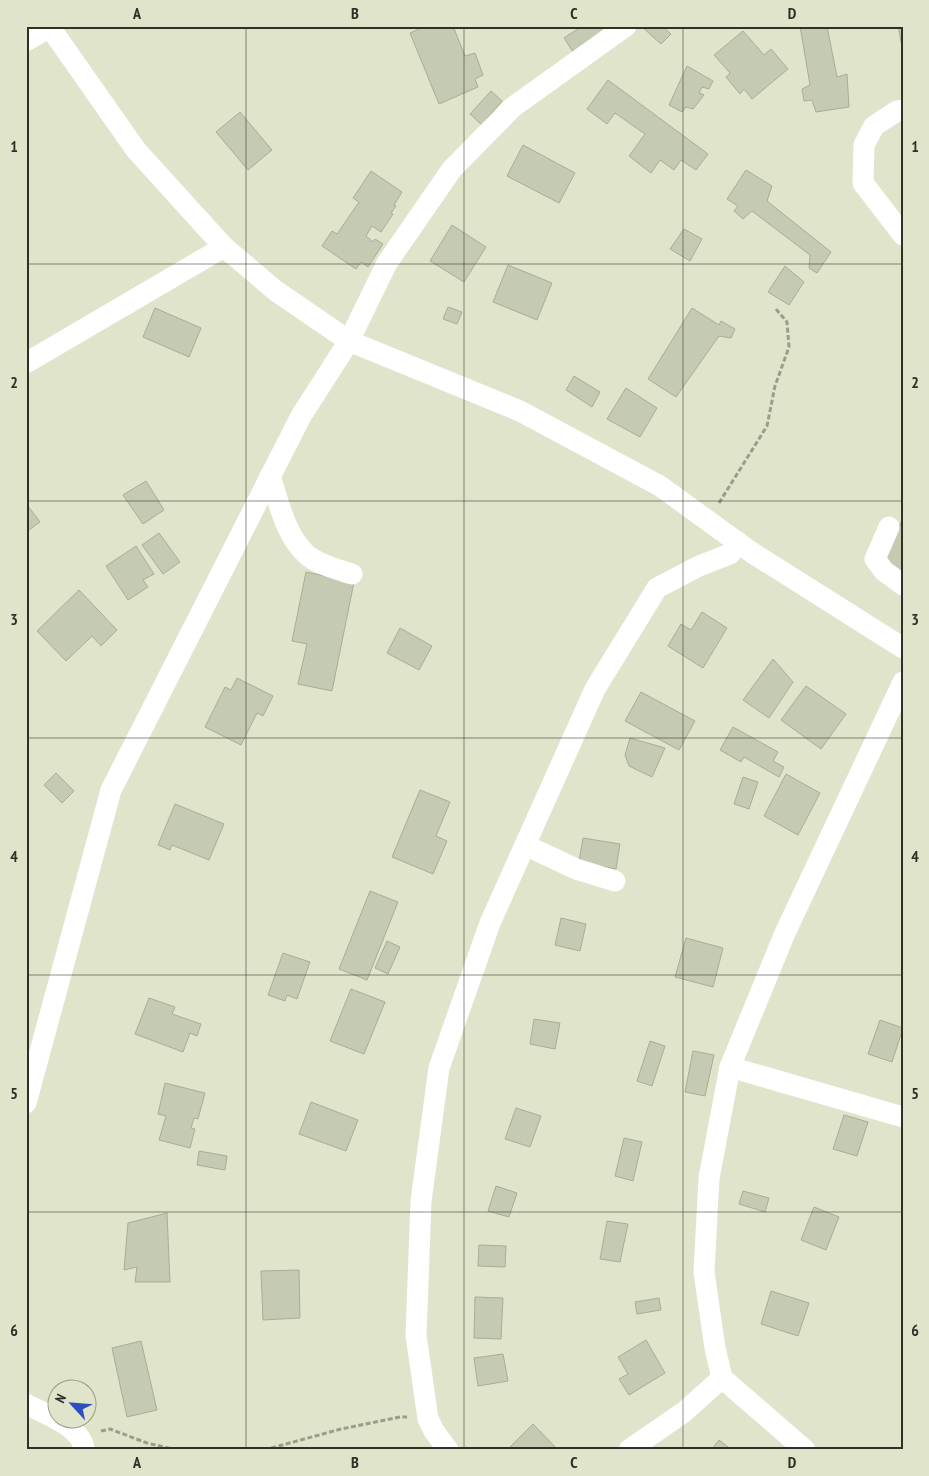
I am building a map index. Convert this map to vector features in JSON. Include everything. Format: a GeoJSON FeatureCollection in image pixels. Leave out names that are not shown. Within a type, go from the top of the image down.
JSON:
{"type":"FeatureCollection","features":[{"type":"Feature","properties":{"kind":"street"},"geometry":{"type":"LineString","coordinates":[[26,1103],[111,790],[301,416],[348,341],[387,263],[452,169],[513,107],[626,26]]}},
{"type":"Feature","properties":{"kind":"street"},"geometry":{"type":"LineString","coordinates":[[26,41],[49,27],[136,150],[224,248],[276,291],[348,341],[520,411],[660,486],[738,542],[903,648]]}},
{"type":"Feature","properties":{"kind":"street"},"geometry":{"type":"LineString","coordinates":[[903,110],[874,126],[864,146],[863,183],[903,235]]}},
{"type":"Feature","properties":{"kind":"street"},"geometry":{"type":"LineString","coordinates":[[26,363],[224,248]]}},
{"type":"Feature","properties":{"kind":"street"},"geometry":{"type":"LineString","coordinates":[[270,476],[291,537],[307,556],[336,570],[352,574]]}},
{"type":"Feature","properties":{"kind":"street"},"geometry":{"type":"LineString","coordinates":[[890,527],[875,559],[884,571],[903,584]]}},
{"type":"Feature","properties":{"kind":"street"},"geometry":{"type":"LineString","coordinates":[[448,1450],[428,1419],[416,1335],[421,1201],[439,1068],[490,923],[595,689],[657,588],[699,566],[730,554],[738,542]]}},
{"type":"Feature","properties":{"kind":"street"},"geometry":{"type":"LineString","coordinates":[[804,1450],[722,1378],[715,1348],[704,1272],[709,1178],[730,1067],[785,933],[903,682]]}},
{"type":"Feature","properties":{"kind":"street"},"geometry":{"type":"LineString","coordinates":[[525,845],[576,869],[615,881]]}},
{"type":"Feature","properties":{"kind":"street"},"geometry":{"type":"LineString","coordinates":[[730,1067],[903,1117]]}},
{"type":"Feature","properties":{"kind":"street"},"geometry":{"type":"LineString","coordinates":[[629,1450],[684,1412],[722,1378]]}},
{"type":"Feature","properties":{"kind":"street"},"geometry":{"type":"LineString","coordinates":[[26,1404],[65,1424],[82,1443]]}},
{"type":"Feature","properties":{"kind":"path"},"geometry":{"type":"LineString","coordinates":[[708,521],[767,426],[775,386],[789,347],[786,322],[775,308]]}},
{"type":"Feature","properties":{"kind":"path"},"geometry":{"type":"LineString","coordinates":[[264,1450],[340,1429],[400,1417],[428,1419]]}},
{"type":"Feature","properties":{"kind":"path"},"geometry":{"type":"LineString","coordinates":[[82,1443],[110,1429],[147,1443],[177,1450]]}},
{"type":"Feature","properties":{"kind":"building"},"geometry":{"type":"Polygon","coordinates":[[[426,26],[453,26],[465,56],[475,53],[483,75],[475,79],[478,87],[439,104],[410,33],[426,26]]]}},
{"type":"Feature","properties":{"kind":"building"},"geometry":{"type":"Polygon","coordinates":[[[582,26],[617,26],[575,55],[564,38],[582,26]]]}},
{"type":"Feature","properties":{"kind":"building"},"geometry":{"type":"Polygon","coordinates":[[[641,26],[662,26],[671,34],[661,44],[641,26]]]}},
{"type":"Feature","properties":{"kind":"building"},"geometry":{"type":"Polygon","coordinates":[[[800,26],[827,26],[837,77],[847,74],[849,107],[816,112],[812,100],[804,101],[802,89],[810,85],[800,26]]]}},
{"type":"Feature","properties":{"kind":"building"},"geometry":{"type":"Polygon","coordinates":[[[898,26],[903,26],[903,52],[898,26]]]}},
{"type":"Feature","properties":{"kind":"building"},"geometry":{"type":"Polygon","coordinates":[[[743,31],[764,55],[771,49],[788,69],[752,99],[744,89],[740,94],[726,77],[730,73],[714,55],[743,31]]]}},
{"type":"Feature","properties":{"kind":"building"},"geometry":{"type":"Polygon","coordinates":[[[687,66],[713,81],[709,89],[702,87],[699,93],[704,95],[693,109],[686,107],[682,112],[669,105],[687,66]]]}},
{"type":"Feature","properties":{"kind":"building"},"geometry":{"type":"Polygon","coordinates":[[[608,80],[708,154],[696,170],[681,160],[674,170],[660,160],[651,173],[629,156],[645,134],[615,113],[607,124],[587,109],[608,80]]]}},
{"type":"Feature","properties":{"kind":"building"},"geometry":{"type":"Polygon","coordinates":[[[491,91],[502,101],[482,125],[470,114],[491,91]]]}},
{"type":"Feature","properties":{"kind":"building"},"geometry":{"type":"Polygon","coordinates":[[[240,112],[272,150],[248,170],[216,132],[240,112]]]}},
{"type":"Feature","properties":{"kind":"building"},"geometry":{"type":"Polygon","coordinates":[[[523,145],[575,173],[559,203],[507,176],[523,145]]]}},
{"type":"Feature","properties":{"kind":"building"},"geometry":{"type":"Polygon","coordinates":[[[746,170],[772,186],[767,201],[831,252],[817,273],[809,268],[810,255],[752,211],[743,219],[734,211],[738,206],[727,199],[746,170]]]}},
{"type":"Feature","properties":{"kind":"building"},"geometry":{"type":"Polygon","coordinates":[[[371,171],[402,192],[394,205],[396,206],[391,213],[393,214],[381,232],[372,226],[366,236],[373,242],[375,239],[383,244],[368,267],[361,262],[356,269],[322,246],[332,231],[337,234],[359,202],[353,198],[371,171]]]}},
{"type":"Feature","properties":{"kind":"building"},"geometry":{"type":"Polygon","coordinates":[[[452,225],[486,247],[464,282],[430,261],[452,225]]]}},
{"type":"Feature","properties":{"kind":"building"},"geometry":{"type":"Polygon","coordinates":[[[684,229],[702,239],[690,261],[670,249],[684,229]]]}},
{"type":"Feature","properties":{"kind":"building"},"geometry":{"type":"Polygon","coordinates":[[[508,265],[552,283],[537,320],[493,302],[508,265]]]}},
{"type":"Feature","properties":{"kind":"building"},"geometry":{"type":"Polygon","coordinates":[[[785,266],[804,282],[789,305],[768,292],[785,266]]]}},
{"type":"Feature","properties":{"kind":"building"},"geometry":{"type":"Polygon","coordinates":[[[448,307],[462,312],[457,324],[443,319],[448,307]]]}},
{"type":"Feature","properties":{"kind":"building"},"geometry":{"type":"Polygon","coordinates":[[[155,308],[201,328],[189,357],[143,337],[155,308]]]}},
{"type":"Feature","properties":{"kind":"building"},"geometry":{"type":"Polygon","coordinates":[[[692,308],[719,325],[721,321],[735,329],[731,338],[719,336],[676,397],[648,379],[692,308]]]}},
{"type":"Feature","properties":{"kind":"building"},"geometry":{"type":"Polygon","coordinates":[[[574,376],[600,392],[592,407],[566,390],[574,376]]]}},
{"type":"Feature","properties":{"kind":"building"},"geometry":{"type":"Polygon","coordinates":[[[626,388],[657,408],[640,437],[607,419],[626,388]]]}},
{"type":"Feature","properties":{"kind":"building"},"geometry":{"type":"Polygon","coordinates":[[[146,481],[164,510],[143,524],[123,495],[146,481]]]}},
{"type":"Feature","properties":{"kind":"building"},"geometry":{"type":"Polygon","coordinates":[[[28,506],[40,522],[26,532],[26,507],[28,506]]]}},
{"type":"Feature","properties":{"kind":"building"},"geometry":{"type":"Polygon","coordinates":[[[903,518],[903,576],[883,563],[903,518]]]}},
{"type":"Feature","properties":{"kind":"building"},"geometry":{"type":"Polygon","coordinates":[[[159,533],[180,562],[163,574],[142,545],[159,533]]]}},
{"type":"Feature","properties":{"kind":"building"},"geometry":{"type":"Polygon","coordinates":[[[136,546],[154,574],[143,580],[148,587],[128,600],[106,566],[136,546]]]}},
{"type":"Feature","properties":{"kind":"building"},"geometry":{"type":"Polygon","coordinates":[[[306,572],[354,582],[332,691],[298,684],[307,644],[292,641],[306,572]]]}},
{"type":"Feature","properties":{"kind":"building"},"geometry":{"type":"Polygon","coordinates":[[[79,590],[117,630],[101,646],[92,636],[66,661],[37,631],[79,590]]]}},
{"type":"Feature","properties":{"kind":"building"},"geometry":{"type":"Polygon","coordinates":[[[702,612],[727,628],[703,668],[668,646],[681,624],[691,630],[702,612]]]}},
{"type":"Feature","properties":{"kind":"building"},"geometry":{"type":"Polygon","coordinates":[[[400,628],[432,646],[419,670],[387,653],[400,628]]]}},
{"type":"Feature","properties":{"kind":"building"},"geometry":{"type":"Polygon","coordinates":[[[773,659],[793,682],[769,718],[743,700],[773,659]]]}},
{"type":"Feature","properties":{"kind":"building"},"geometry":{"type":"Polygon","coordinates":[[[237,678],[273,696],[263,716],[257,713],[241,745],[205,727],[225,687],[231,690],[237,678]]]}},
{"type":"Feature","properties":{"kind":"building"},"geometry":{"type":"Polygon","coordinates":[[[806,686],[846,714],[821,749],[781,720],[806,686]]]}},
{"type":"Feature","properties":{"kind":"building"},"geometry":{"type":"Polygon","coordinates":[[[641,692],[695,721],[679,750],[625,721],[641,692]]]}},
{"type":"Feature","properties":{"kind":"building"},"geometry":{"type":"Polygon","coordinates":[[[733,727],[778,752],[773,761],[784,767],[779,777],[744,757],[741,762],[720,750],[733,727]]]}},
{"type":"Feature","properties":{"kind":"building"},"geometry":{"type":"Polygon","coordinates":[[[630,738],[665,748],[652,777],[629,766],[625,755],[630,738]]]}},
{"type":"Feature","properties":{"kind":"building"},"geometry":{"type":"Polygon","coordinates":[[[56,773],[74,791],[62,803],[44,785],[56,773]]]}},
{"type":"Feature","properties":{"kind":"building"},"geometry":{"type":"Polygon","coordinates":[[[786,774],[820,793],[798,835],[764,816],[786,774]]]}},
{"type":"Feature","properties":{"kind":"building"},"geometry":{"type":"Polygon","coordinates":[[[743,777],[758,782],[749,809],[734,804],[743,777]]]}},
{"type":"Feature","properties":{"kind":"building"},"geometry":{"type":"Polygon","coordinates":[[[420,790],[450,802],[436,836],[447,841],[433,874],[392,857],[420,790]]]}},
{"type":"Feature","properties":{"kind":"building"},"geometry":{"type":"Polygon","coordinates":[[[175,804],[224,824],[209,860],[172,845],[170,850],[158,845],[175,804]]]}},
{"type":"Feature","properties":{"kind":"building"},"geometry":{"type":"Polygon","coordinates":[[[583,838],[620,844],[616,869],[579,862],[583,838]]]}},
{"type":"Feature","properties":{"kind":"building"},"geometry":{"type":"Polygon","coordinates":[[[370,891],[398,902],[367,980],[339,969],[370,891]]]}},
{"type":"Feature","properties":{"kind":"building"},"geometry":{"type":"Polygon","coordinates":[[[561,918],[586,924],[580,951],[555,945],[561,918]]]}},
{"type":"Feature","properties":{"kind":"building"},"geometry":{"type":"Polygon","coordinates":[[[686,938],[723,948],[713,987],[675,977],[686,938]]]}},
{"type":"Feature","properties":{"kind":"building"},"geometry":{"type":"Polygon","coordinates":[[[387,941],[400,947],[388,974],[375,968],[387,941]]]}},
{"type":"Feature","properties":{"kind":"building"},"geometry":{"type":"Polygon","coordinates":[[[283,953],[310,962],[297,999],[287,995],[285,1001],[268,995],[283,953]]]}},
{"type":"Feature","properties":{"kind":"building"},"geometry":{"type":"Polygon","coordinates":[[[351,989],[385,1002],[364,1054],[330,1041],[351,989]]]}},
{"type":"Feature","properties":{"kind":"building"},"geometry":{"type":"Polygon","coordinates":[[[149,998],[175,1007],[172,1014],[201,1024],[197,1036],[190,1033],[183,1052],[135,1034],[149,998]]]}},
{"type":"Feature","properties":{"kind":"building"},"geometry":{"type":"Polygon","coordinates":[[[534,1019],[560,1023],[555,1049],[530,1044],[534,1019]]]}},
{"type":"Feature","properties":{"kind":"building"},"geometry":{"type":"Polygon","coordinates":[[[880,1020],[903,1028],[892,1062],[868,1054],[880,1020]]]}},
{"type":"Feature","properties":{"kind":"building"},"geometry":{"type":"Polygon","coordinates":[[[650,1041],[665,1046],[652,1086],[637,1081],[650,1041]]]}},
{"type":"Feature","properties":{"kind":"building"},"geometry":{"type":"Polygon","coordinates":[[[693,1051],[714,1055],[705,1096],[685,1092],[693,1051]]]}},
{"type":"Feature","properties":{"kind":"building"},"geometry":{"type":"Polygon","coordinates":[[[165,1083],[205,1093],[198,1119],[194,1118],[191,1128],[195,1129],[190,1148],[159,1140],[166,1116],[158,1114],[165,1083]]]}},
{"type":"Feature","properties":{"kind":"building"},"geometry":{"type":"Polygon","coordinates":[[[311,1102],[358,1120],[346,1151],[299,1134],[311,1102]]]}},
{"type":"Feature","properties":{"kind":"building"},"geometry":{"type":"Polygon","coordinates":[[[516,1108],[541,1116],[530,1147],[505,1139],[516,1108]]]}},
{"type":"Feature","properties":{"kind":"building"},"geometry":{"type":"Polygon","coordinates":[[[844,1115],[868,1122],[857,1156],[833,1149],[844,1115]]]}},
{"type":"Feature","properties":{"kind":"building"},"geometry":{"type":"Polygon","coordinates":[[[624,1138],[642,1142],[633,1181],[615,1176],[624,1138]]]}},
{"type":"Feature","properties":{"kind":"building"},"geometry":{"type":"Polygon","coordinates":[[[199,1151],[227,1156],[225,1170],[197,1165],[199,1151]]]}},
{"type":"Feature","properties":{"kind":"building"},"geometry":{"type":"Polygon","coordinates":[[[496,1186],[517,1193],[509,1217],[488,1211],[496,1186]]]}},
{"type":"Feature","properties":{"kind":"building"},"geometry":{"type":"Polygon","coordinates":[[[743,1191],[769,1198],[765,1212],[739,1204],[743,1191]]]}},
{"type":"Feature","properties":{"kind":"building"},"geometry":{"type":"Polygon","coordinates":[[[814,1207],[839,1217],[826,1250],[801,1240],[814,1207]]]}},
{"type":"Feature","properties":{"kind":"building"},"geometry":{"type":"Polygon","coordinates":[[[167,1213],[170,1282],[135,1282],[137,1267],[124,1270],[128,1223],[167,1213]]]}},
{"type":"Feature","properties":{"kind":"building"},"geometry":{"type":"Polygon","coordinates":[[[607,1221],[628,1224],[620,1262],[600,1259],[607,1221]]]}},
{"type":"Feature","properties":{"kind":"building"},"geometry":{"type":"Polygon","coordinates":[[[479,1245],[506,1246],[505,1267],[478,1266],[479,1245]]]}},
{"type":"Feature","properties":{"kind":"building"},"geometry":{"type":"Polygon","coordinates":[[[299,1270],[300,1318],[263,1320],[261,1271],[299,1270]]]}},
{"type":"Feature","properties":{"kind":"building"},"geometry":{"type":"Polygon","coordinates":[[[771,1291],[809,1303],[798,1336],[761,1324],[771,1291]]]}},
{"type":"Feature","properties":{"kind":"building"},"geometry":{"type":"Polygon","coordinates":[[[475,1297],[503,1298],[501,1339],[474,1338],[475,1297]]]}},
{"type":"Feature","properties":{"kind":"building"},"geometry":{"type":"Polygon","coordinates":[[[659,1298],[661,1310],[637,1314],[635,1302],[659,1298]]]}},
{"type":"Feature","properties":{"kind":"building"},"geometry":{"type":"Polygon","coordinates":[[[646,1340],[665,1373],[629,1395],[619,1379],[628,1374],[618,1357],[646,1340]]]}},
{"type":"Feature","properties":{"kind":"building"},"geometry":{"type":"Polygon","coordinates":[[[141,1341],[157,1410],[127,1417],[112,1348],[141,1341]]]}},
{"type":"Feature","properties":{"kind":"building"},"geometry":{"type":"Polygon","coordinates":[[[503,1354],[508,1381],[478,1386],[474,1358],[503,1354]]]}},
{"type":"Feature","properties":{"kind":"building"},"geometry":{"type":"Polygon","coordinates":[[[533,1424],[556,1450],[512,1450],[510,1447],[533,1424]]]}},
{"type":"Feature","properties":{"kind":"building"},"geometry":{"type":"Polygon","coordinates":[[[719,1440],[732,1450],[711,1450],[719,1440]]]}}]}
